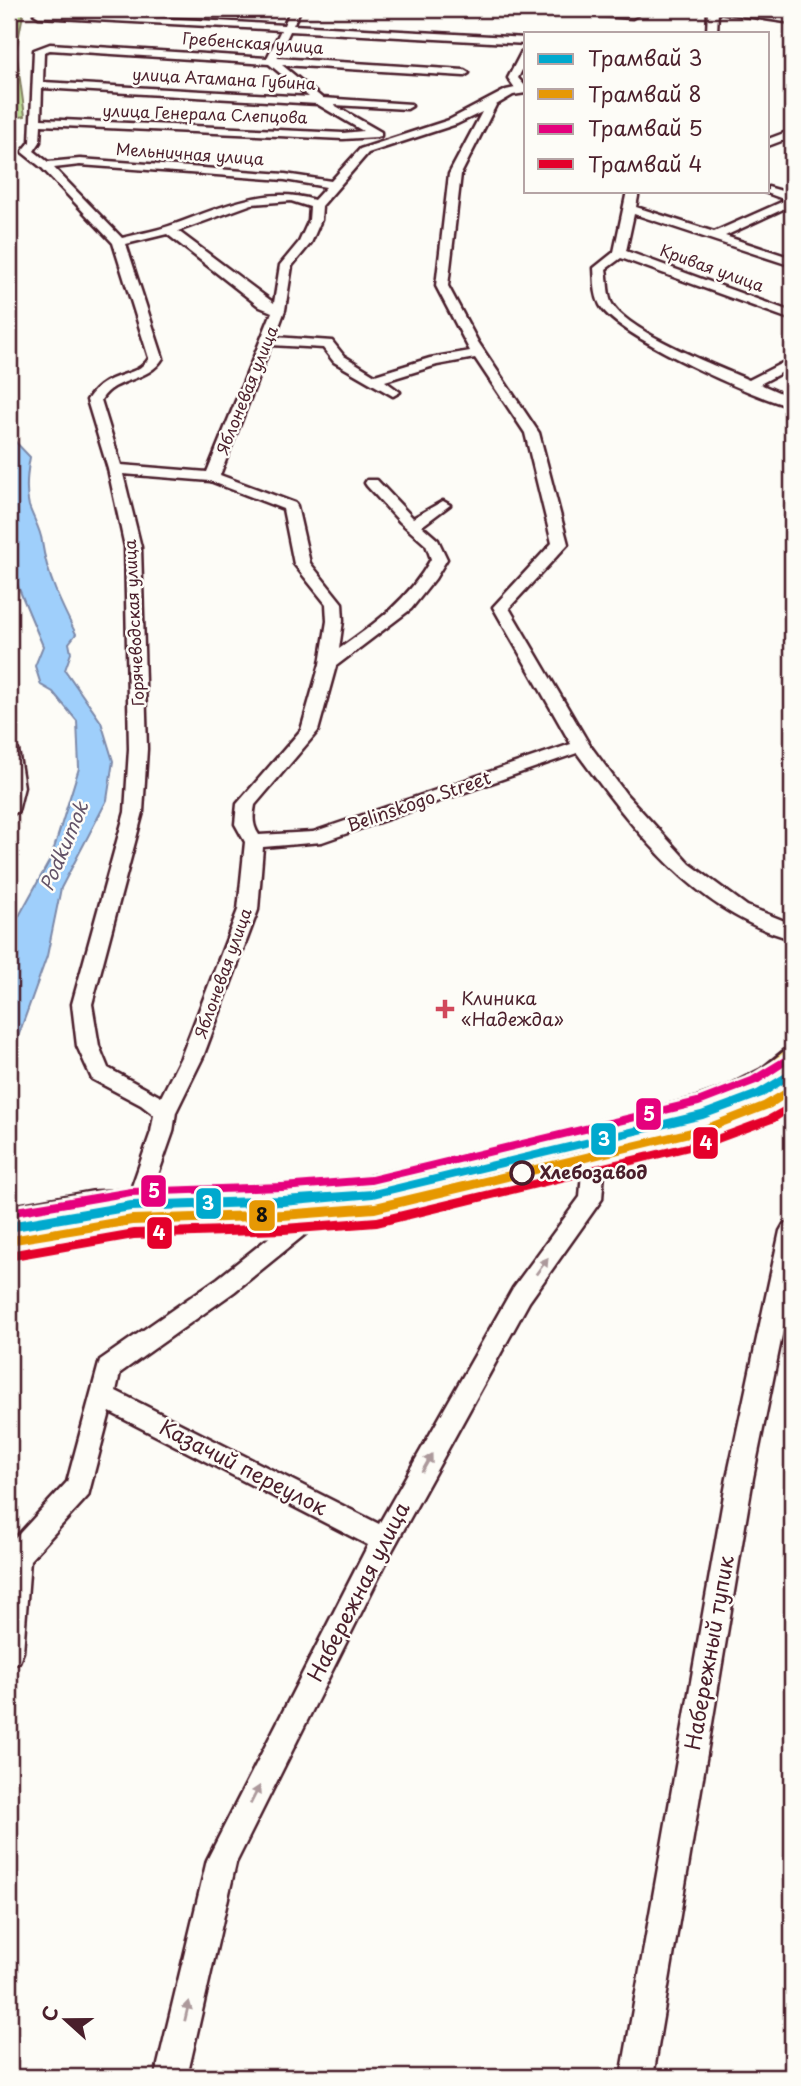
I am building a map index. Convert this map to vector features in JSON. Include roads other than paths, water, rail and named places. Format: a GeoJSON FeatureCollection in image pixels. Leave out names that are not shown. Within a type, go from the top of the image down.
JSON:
{"type":"FeatureCollection","features":[{"type":"Feature","properties":{"kind":"main road"},"geometry":{"type":"LineString","coordinates":[[9,1218],[134,1210],[258,1212],[337,1196],[495,1160],[697,1108],[739,1093],[770,1077],[792,1059]]}},
{"type":"Feature","properties":{"kind":"main road"},"geometry":{"type":"LineString","coordinates":[[9,1240],[92,1214]]}},
{"type":"Feature","properties":{"kind":"street"},"geometry":{"type":"LineString","coordinates":[[296,9],[271,60],[318,100],[372,133],[398,139]]}},
{"type":"Feature","properties":{"kind":"street"},"geometry":{"type":"LineString","coordinates":[[534,9],[632,15]]}},
{"type":"Feature","properties":{"kind":"street"},"geometry":{"type":"LineString","coordinates":[[534,9],[538,14],[536,22]]}},
{"type":"Feature","properties":{"kind":"street"},"geometry":{"type":"LineString","coordinates":[[712,32],[715,9],[792,19]]}},
{"type":"Feature","properties":{"kind":"street"},"geometry":{"type":"LineString","coordinates":[[39,14],[524,41]]}},
{"type":"Feature","properties":{"kind":"street"},"geometry":{"type":"LineString","coordinates":[[508,41],[524,47]]}},
{"type":"Feature","properties":{"kind":"street","name":"Гребенская улица"},"geometry":{"type":"LineString","coordinates":[[39,50],[50,47],[464,73]]}},
{"type":"Feature","properties":{"kind":"street","name":"Горячеводская улица"},"geometry":{"type":"LineString","coordinates":[[39,50],[35,142],[28,152],[46,166],[119,242],[156,358],[148,370],[105,385],[94,400],[115,469],[133,547],[138,749],[134,812],[82,1004],[88,1046],[100,1073],[149,1099],[165,1112]]}},
{"type":"Feature","properties":{"kind":"street"},"geometry":{"type":"LineString","coordinates":[[524,57],[513,78],[516,85],[524,90]]}},
{"type":"Feature","properties":{"kind":"street","name":"улица Атамана Губина"},"geometry":{"type":"LineString","coordinates":[[39,85],[407,106]]}},
{"type":"Feature","properties":{"kind":"street","name":"Яблоневая улица"},"geometry":{"type":"LineString","coordinates":[[134,1210],[162,1132],[165,1112],[192,1057],[248,910],[254,841],[245,830],[243,819],[246,804],[309,731],[328,664],[335,621],[334,603],[302,564],[290,506],[212,477],[279,310],[286,265],[305,243],[315,220],[316,205],[332,185],[363,151],[453,122],[510,92],[524,90]]}},
{"type":"Feature","properties":{"kind":"street"},"geometry":{"type":"LineString","coordinates":[[492,103],[455,174],[442,286],[479,353],[532,433],[560,544],[501,607],[580,746],[620,798],[683,868],[740,911],[792,932]]}},
{"type":"Feature","properties":{"kind":"street","name":"улица Генерала Слепцова"},"geometry":{"type":"LineString","coordinates":[[37,122],[343,136],[372,133]]}},
{"type":"Feature","properties":{"kind":"street"},"geometry":{"type":"LineString","coordinates":[[770,140],[792,133]]}},
{"type":"Feature","properties":{"kind":"street"},"geometry":{"type":"LineString","coordinates":[[770,140],[792,146]]}},
{"type":"Feature","properties":{"kind":"street","name":"Мельничная улица"},"geometry":{"type":"LineString","coordinates":[[46,166],[94,163],[285,177],[332,185]]}},
{"type":"Feature","properties":{"kind":"street"},"geometry":{"type":"LineString","coordinates":[[119,242],[169,230],[250,201],[292,197],[332,185]]}},
{"type":"Feature","properties":{"kind":"street"},"geometry":{"type":"LineString","coordinates":[[770,191],[792,200]]}},
{"type":"Feature","properties":{"kind":"street"},"geometry":{"type":"LineString","coordinates":[[633,192],[620,253],[600,268],[606,306],[623,321],[682,356],[792,403]]}},
{"type":"Feature","properties":{"kind":"street"},"geometry":{"type":"LineString","coordinates":[[292,197],[316,205]]}},
{"type":"Feature","properties":{"kind":"street"},"geometry":{"type":"LineString","coordinates":[[715,237],[792,200]]}},
{"type":"Feature","properties":{"kind":"street"},"geometry":{"type":"LineString","coordinates":[[628,208],[792,262]]}},
{"type":"Feature","properties":{"kind":"street"},"geometry":{"type":"LineString","coordinates":[[169,230],[264,304],[279,310]]}},
{"type":"Feature","properties":{"kind":"street","name":"Кривая улица"},"geometry":{"type":"LineString","coordinates":[[620,253],[792,316]]}},
{"type":"Feature","properties":{"kind":"street"},"geometry":{"type":"LineString","coordinates":[[267,341],[327,344],[339,359],[393,391]]}},
{"type":"Feature","properties":{"kind":"street"},"geometry":{"type":"LineString","coordinates":[[375,380],[435,361],[479,353]]}},
{"type":"Feature","properties":{"kind":"street"},"geometry":{"type":"LineString","coordinates":[[751,384],[792,362]]}},
{"type":"Feature","properties":{"kind":"street"},"geometry":{"type":"LineString","coordinates":[[115,469],[212,477]]}},
{"type":"Feature","properties":{"kind":"street"},"geometry":{"type":"LineString","coordinates":[[328,664],[393,618],[430,577],[439,559],[433,543],[372,483]]}},
{"type":"Feature","properties":{"kind":"street"},"geometry":{"type":"LineString","coordinates":[[414,526],[443,505]]}},
{"type":"Feature","properties":{"kind":"street","name":"Belinskogo Street"},"geometry":{"type":"LineString","coordinates":[[254,841],[315,838],[580,746]]}},
{"type":"Feature","properties":{"kind":"street"},"geometry":{"type":"LineString","coordinates":[[9,750],[15,787],[9,811]]}},
{"type":"Feature","properties":{"kind":"street","name":"Набережная улица"},"geometry":{"type":"LineString","coordinates":[[171,2077],[222,1860],[384,1540],[521,1295],[591,1199],[596,1133]]}},
{"type":"Feature","properties":{"kind":"street"},"geometry":{"type":"LineString","coordinates":[[9,1652],[18,1555],[79,1488],[109,1367],[226,1286],[337,1196]]}},
{"type":"Feature","properties":{"kind":"street","name":"Набережный тупик"},"geometry":{"type":"LineString","coordinates":[[637,2077],[740,1478],[792,1231]]}},
{"type":"Feature","properties":{"kind":"street","name":"Казачий переулок"},"geometry":{"type":"LineString","coordinates":[[102,1396],[384,1540]]}},
{"type":"Feature","properties":{"kind":"water","name":"Podkumok"},"geometry":{"type":"Polygon","coordinates":[[[9,435],[30,457],[27,482],[29,506],[40,533],[51,578],[76,634],[69,643],[71,653],[65,670],[101,722],[113,761],[107,800],[61,888],[47,956],[9,1062],[9,934],[51,858],[79,768],[77,721],[53,692],[41,685],[35,666],[43,646],[9,565],[9,435]]]}},
{"type":"Feature","properties":{"kind":"tram line","name":"5"},"geometry":{"type":"LineString","coordinates":[[9,1213],[131,1192],[282,1187],[371,1180],[699,1102],[755,1080],[784,1061]]}},
{"type":"Feature","properties":{"kind":"tram line","name":"3"},"geometry":{"type":"LineString","coordinates":[[9,1227],[131,1206],[283,1201],[373,1194],[703,1115],[761,1093],[792,1073]]}},
{"type":"Feature","properties":{"kind":"tram line","name":"8"},"geometry":{"type":"LineString","coordinates":[[11,1241],[132,1220],[283,1215],[375,1208],[706,1129],[767,1105],[792,1089]]}},
{"type":"Feature","properties":{"kind":"tram line","name":"4"},"geometry":{"type":"LineString","coordinates":[[14,1255],[134,1234],[284,1229],[377,1222],[710,1142],[771,1119],[792,1106]]}},
{"type":"Feature","properties":{"kind":"place","name":"Клиника «Надежда»"},"geometry":{"type":"Point","coordinates":[445,1009]}},
{"type":"Feature","properties":{"kind":"place","name":"Хлебозавод"},"geometry":{"type":"Point","coordinates":[522,1173]}}]}
